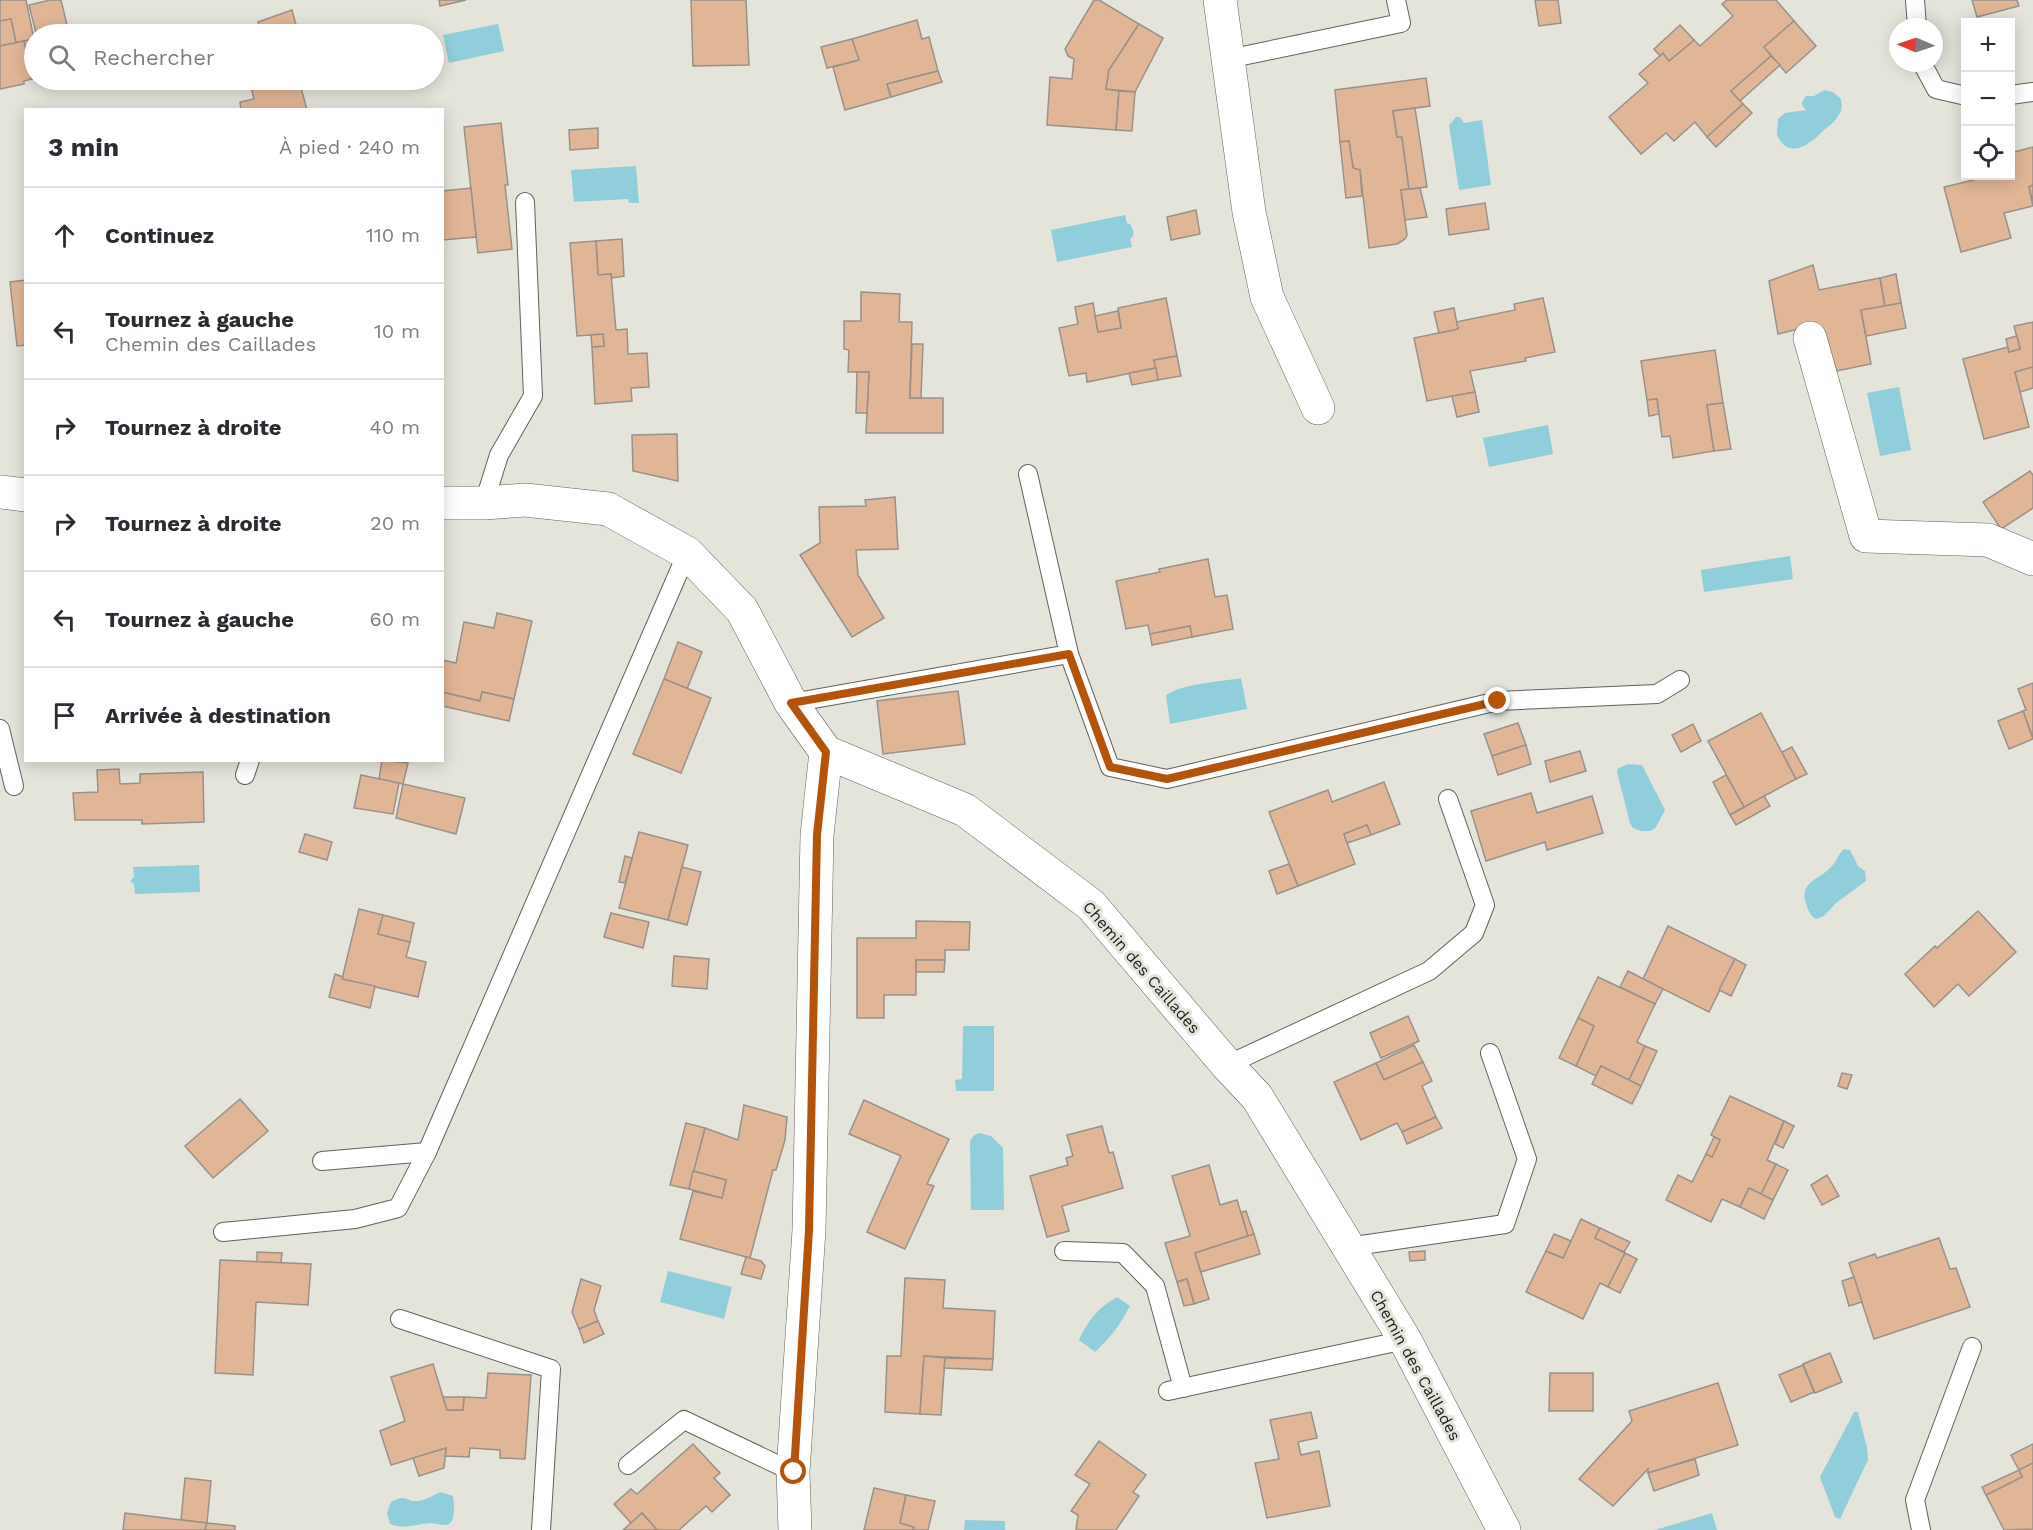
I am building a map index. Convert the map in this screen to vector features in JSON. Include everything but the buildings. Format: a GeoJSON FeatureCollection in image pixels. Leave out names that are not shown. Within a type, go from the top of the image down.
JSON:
{"type":"FeatureCollection","features":[{"type":"Feature","properties":{"kind":"street"},"geometry":{"type":"LineString","coordinates":[[1220,0],[1249,212],[1267,297],[1318,408]]}},
{"type":"Feature","properties":{"kind":"street"},"geometry":{"type":"LineString","coordinates":[[1810,338],[1866,536],[1988,540],[2033,559]]}},
{"type":"Feature","properties":{"kind":"street"},"geometry":{"type":"LineString","coordinates":[[0,491],[24,495]]}},
{"type":"Feature","properties":{"kind":"street"},"geometry":{"type":"LineString","coordinates":[[444,502],[484,503],[525,500],[608,508],[687,553],[742,610],[791,703],[826,752],[817,835],[809,1230],[794,1472],[795,1530]]}},
{"type":"Feature","properties":{"kind":"street","name":"Chemin des Caillades"},"geometry":{"type":"LineString","coordinates":[[826,752],[965,810],[1091,906],[1227,1065],[1257,1096],[1405,1340],[1504,1530]]}},
{"type":"Feature","properties":{"kind":"lane"},"geometry":{"type":"LineString","coordinates":[[1228,58],[1401,23],[1396,0]]}},
{"type":"Feature","properties":{"kind":"lane"},"geometry":{"type":"LineString","coordinates":[[1915,0],[1916,18]]}},
{"type":"Feature","properties":{"kind":"lane"},"geometry":{"type":"LineString","coordinates":[[1927,72],[1936,89],[1961,95]]}},
{"type":"Feature","properties":{"kind":"lane"},"geometry":{"type":"LineString","coordinates":[[2015,94],[2033,92]]}},
{"type":"Feature","properties":{"kind":"lane"},"geometry":{"type":"LineString","coordinates":[[484,503],[499,455],[533,396],[525,202]]}},
{"type":"Feature","properties":{"kind":"lane"},"geometry":{"type":"LineString","coordinates":[[1028,474],[1069,654],[1110,767],[1167,779],[1498,701],[1657,694],[1680,680]]}},
{"type":"Feature","properties":{"kind":"lane"},"geometry":{"type":"LineString","coordinates":[[0,491],[24,479]]}},
{"type":"Feature","properties":{"kind":"lane"},"geometry":{"type":"LineString","coordinates":[[224,1232],[355,1219],[398,1208],[427,1152],[687,553]]}},
{"type":"Feature","properties":{"kind":"lane"},"geometry":{"type":"LineString","coordinates":[[791,703],[1069,654]]}},
{"type":"Feature","properties":{"kind":"lane"},"geometry":{"type":"LineString","coordinates":[[0,729],[14,786]]}},
{"type":"Feature","properties":{"kind":"lane"},"geometry":{"type":"LineString","coordinates":[[1227,1065],[1429,971],[1474,933],[1485,905],[1448,799]]}},
{"type":"Feature","properties":{"kind":"lane"},"geometry":{"type":"LineString","coordinates":[[1348,1247],[1505,1224],[1527,1160],[1490,1053]]}},
{"type":"Feature","properties":{"kind":"lane"},"geometry":{"type":"LineString","coordinates":[[322,1161],[427,1152]]}},
{"type":"Feature","properties":{"kind":"lane"},"geometry":{"type":"LineString","coordinates":[[1064,1251],[1123,1253],[1155,1286],[1176,1389],[1405,1340]]}},
{"type":"Feature","properties":{"kind":"lane"},"geometry":{"type":"LineString","coordinates":[[400,1319],[551,1369],[541,1530]]}},
{"type":"Feature","properties":{"kind":"lane"},"geometry":{"type":"LineString","coordinates":[[1921,1530],[1915,1500],[1972,1347]]}},
{"type":"Feature","properties":{"kind":"lane"},"geometry":{"type":"LineString","coordinates":[[628,1465],[684,1420],[794,1472]]}},
{"type":"Feature","properties":{"kind":"water"},"geometry":{"type":"Polygon","coordinates":[[[498,24],[504,51],[449,63],[444,35],[498,24]]]}},
{"type":"Feature","properties":{"kind":"water"},"geometry":{"type":"Polygon","coordinates":[[[1824,90],[1833,92],[1841,99],[1838,116],[1806,145],[1793,149],[1787,147],[1777,135],[1778,119],[1785,113],[1806,110],[1802,102],[1806,96],[1814,96],[1824,90]]]}},
{"type":"Feature","properties":{"kind":"water"},"geometry":{"type":"Polygon","coordinates":[[[1456,117],[1460,117],[1464,123],[1482,120],[1491,185],[1459,190],[1449,125],[1456,117]]]}},
{"type":"Feature","properties":{"kind":"water"},"geometry":{"type":"Polygon","coordinates":[[[636,166],[639,203],[629,203],[628,199],[574,202],[571,170],[636,166]]]}},
{"type":"Feature","properties":{"kind":"water"},"geometry":{"type":"Polygon","coordinates":[[[1125,215],[1133,232],[1130,239],[1132,247],[1057,262],[1051,230],[1125,215]]]}},
{"type":"Feature","properties":{"kind":"water"},"geometry":{"type":"Polygon","coordinates":[[[1899,387],[1911,450],[1880,456],[1867,393],[1899,387]]]}},
{"type":"Feature","properties":{"kind":"water"},"geometry":{"type":"Polygon","coordinates":[[[1548,425],[1553,454],[1489,467],[1483,438],[1548,425]]]}},
{"type":"Feature","properties":{"kind":"water"},"geometry":{"type":"Polygon","coordinates":[[[1790,556],[1793,579],[1704,592],[1701,570],[1790,556]]]}},
{"type":"Feature","properties":{"kind":"water"},"geometry":{"type":"Polygon","coordinates":[[[1241,678],[1247,709],[1170,724],[1166,695],[1192,685],[1241,678]]]}},
{"type":"Feature","properties":{"kind":"water"},"geometry":{"type":"Polygon","coordinates":[[[1628,764],[1642,765],[1665,810],[1656,827],[1651,831],[1633,828],[1630,823],[1617,772],[1617,769],[1628,764]]]}},
{"type":"Feature","properties":{"kind":"water"},"geometry":{"type":"Polygon","coordinates":[[[1844,849],[1850,850],[1858,866],[1865,871],[1866,881],[1836,903],[1824,916],[1816,919],[1808,910],[1805,896],[1807,886],[1832,866],[1844,849]]]}},
{"type":"Feature","properties":{"kind":"water"},"geometry":{"type":"Polygon","coordinates":[[[199,865],[200,892],[135,894],[134,884],[130,881],[134,877],[133,867],[199,865]]]}},
{"type":"Feature","properties":{"kind":"water"},"geometry":{"type":"Polygon","coordinates":[[[963,1026],[994,1026],[994,1091],[956,1091],[955,1080],[962,1079],[963,1026]]]}},
{"type":"Feature","properties":{"kind":"water"},"geometry":{"type":"Polygon","coordinates":[[[980,1133],[991,1136],[1003,1148],[1004,1210],[971,1210],[970,1141],[974,1135],[980,1133]]]}},
{"type":"Feature","properties":{"kind":"water"},"geometry":{"type":"Polygon","coordinates":[[[668,1271],[732,1287],[724,1319],[660,1302],[668,1271]]]}},
{"type":"Feature","properties":{"kind":"water"},"geometry":{"type":"Polygon","coordinates":[[[1117,1297],[1130,1306],[1114,1331],[1095,1352],[1079,1340],[1094,1315],[1117,1297]]]}},
{"type":"Feature","properties":{"kind":"water"},"geometry":{"type":"Polygon","coordinates":[[[1854,1412],[1858,1412],[1868,1460],[1840,1519],[1835,1517],[1820,1477],[1854,1412]]]}},
{"type":"Feature","properties":{"kind":"water"},"geometry":{"type":"Polygon","coordinates":[[[440,1492],[453,1496],[454,1515],[449,1524],[430,1523],[405,1527],[390,1524],[387,1513],[391,1502],[403,1498],[421,1500],[440,1492]]]}},
{"type":"Feature","properties":{"kind":"water"},"geometry":{"type":"Polygon","coordinates":[[[1712,1513],[1717,1530],[1655,1530],[1712,1513]]]}},
{"type":"Feature","properties":{"kind":"water"},"geometry":{"type":"Polygon","coordinates":[[[965,1520],[1005,1521],[1005,1530],[964,1530],[965,1520]]]}},
{"type":"Feature","properties":{"kind":"route"},"geometry":{"type":"LineString","coordinates":[[794,1472],[809,1230],[817,835],[826,752],[791,703],[1069,654],[1110,767],[1167,779],[1498,701]]}}]}
